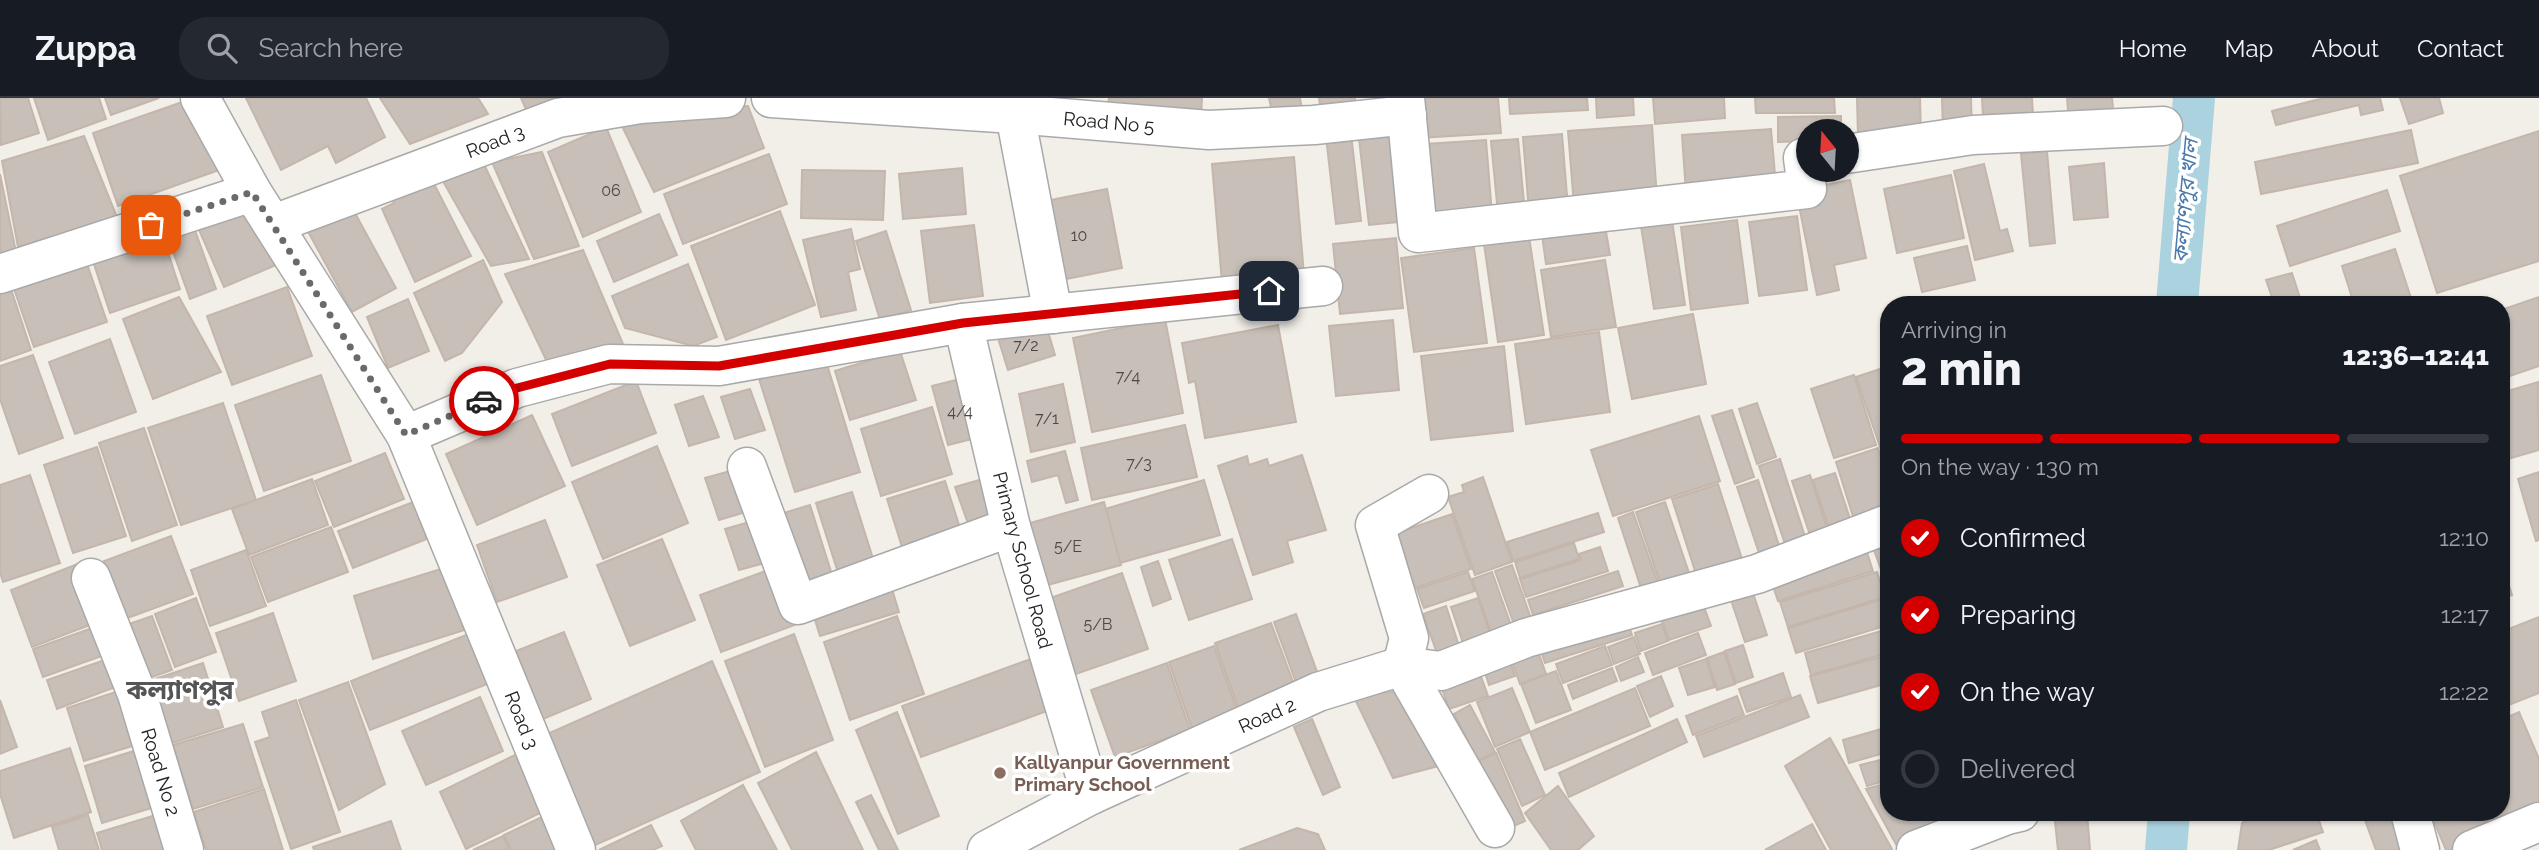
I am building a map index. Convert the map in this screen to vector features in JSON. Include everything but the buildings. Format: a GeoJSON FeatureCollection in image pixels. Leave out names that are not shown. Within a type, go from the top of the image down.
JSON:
{"type":"FeatureCollection","features":[{"type":"Feature","properties":{"kind":"street"},"geometry":{"type":"LineString","coordinates":[[200,98],[252,192],[406,435],[517,388],[610,364],[719,366],[963,323],[1323,286]]}},
{"type":"Feature","properties":{"kind":"street","name":"Road 3"},"geometry":{"type":"LineString","coordinates":[[274,224],[558,118],[640,104],[726,98]]}},
{"type":"Feature","properties":{"kind":"street"},"geometry":{"type":"LineString","coordinates":[[771,98],[1013,106],[1053,314]]}},
{"type":"Feature","properties":{"kind":"street","name":"Road No 5"},"geometry":{"type":"LineString","coordinates":[[1013,106],[1209,130],[1314,125],[1406,107]]}},
{"type":"Feature","properties":{"kind":"street"},"geometry":{"type":"LineString","coordinates":[[1406,107],[1418,233],[1807,188],[1806,182]]}},
{"type":"Feature","properties":{"kind":"street"},"geometry":{"type":"LineString","coordinates":[[1859,152],[1973,135],[2163,126]]}},
{"type":"Feature","properties":{"kind":"street"},"geometry":{"type":"LineString","coordinates":[[0,274],[252,192]]}},
{"type":"Feature","properties":{"kind":"street","name":"Primary School Road"},"geometry":{"type":"LineString","coordinates":[[963,323],[1011,527],[1091,795]]}},
{"type":"Feature","properties":{"kind":"street","name":"Road 3"},"geometry":{"type":"LineString","coordinates":[[406,435],[576,850]]}},
{"type":"Feature","properties":{"kind":"street"},"geometry":{"type":"LineString","coordinates":[[747,467],[798,606],[1011,527]]}},
{"type":"Feature","properties":{"kind":"street"},"geometry":{"type":"LineString","coordinates":[[1429,494],[1375,525],[1409,638],[1402,666],[1495,828]]}},
{"type":"Feature","properties":{"kind":"street"},"geometry":{"type":"LineString","coordinates":[[1402,666],[1441,671],[1526,638],[1757,574],[1880,527]]}},
{"type":"Feature","properties":{"kind":"street","name":"Road No 2"},"geometry":{"type":"LineString","coordinates":[[91,578],[137,694],[184,850]]}},
{"type":"Feature","properties":{"kind":"street","name":"Road 2"},"geometry":{"type":"LineString","coordinates":[[987,850],[1091,795],[1318,692],[1402,666]]}},
{"type":"Feature","properties":{"kind":"street"},"geometry":{"type":"LineString","coordinates":[[1916,850],[1989,821]]}},
{"type":"Feature","properties":{"kind":"street"},"geometry":{"type":"LineString","coordinates":[[2412,821],[2420,850]]}},
{"type":"Feature","properties":{"kind":"street"},"geometry":{"type":"LineString","coordinates":[[2472,850],[2539,822]]}},
{"type":"Feature","properties":{"kind":"waterway","name":"কল্যাণপুর খাল"},"geometry":{"type":"LineString","coordinates":[[2178,296],[2194,98]]}},
{"type":"Feature","properties":{"kind":"waterway","name":"কল্যাণপুর খাল"},"geometry":{"type":"LineString","coordinates":[[2166,850],[2168,821]]}},
{"type":"Feature","properties":{"kind":"way so far"},"geometry":{"type":"LineString","coordinates":[[151,225],[252,192],[406,435],[484,401]]}},
{"type":"Feature","properties":{"kind":"place","name":"Kallyanpur Government Primary School"},"geometry":{"type":"Point","coordinates":[1000,773]}},
{"type":"Feature","properties":{"kind":"district","name":"কল্যাণপুর"},"geometry":{"type":"Point","coordinates":[180,690]}},
{"type":"Feature","properties":{"kind":"route"},"geometry":{"type":"LineString","coordinates":[[484,401],[517,388],[610,364],[719,366],[963,323],[1269,291]]}}]}
